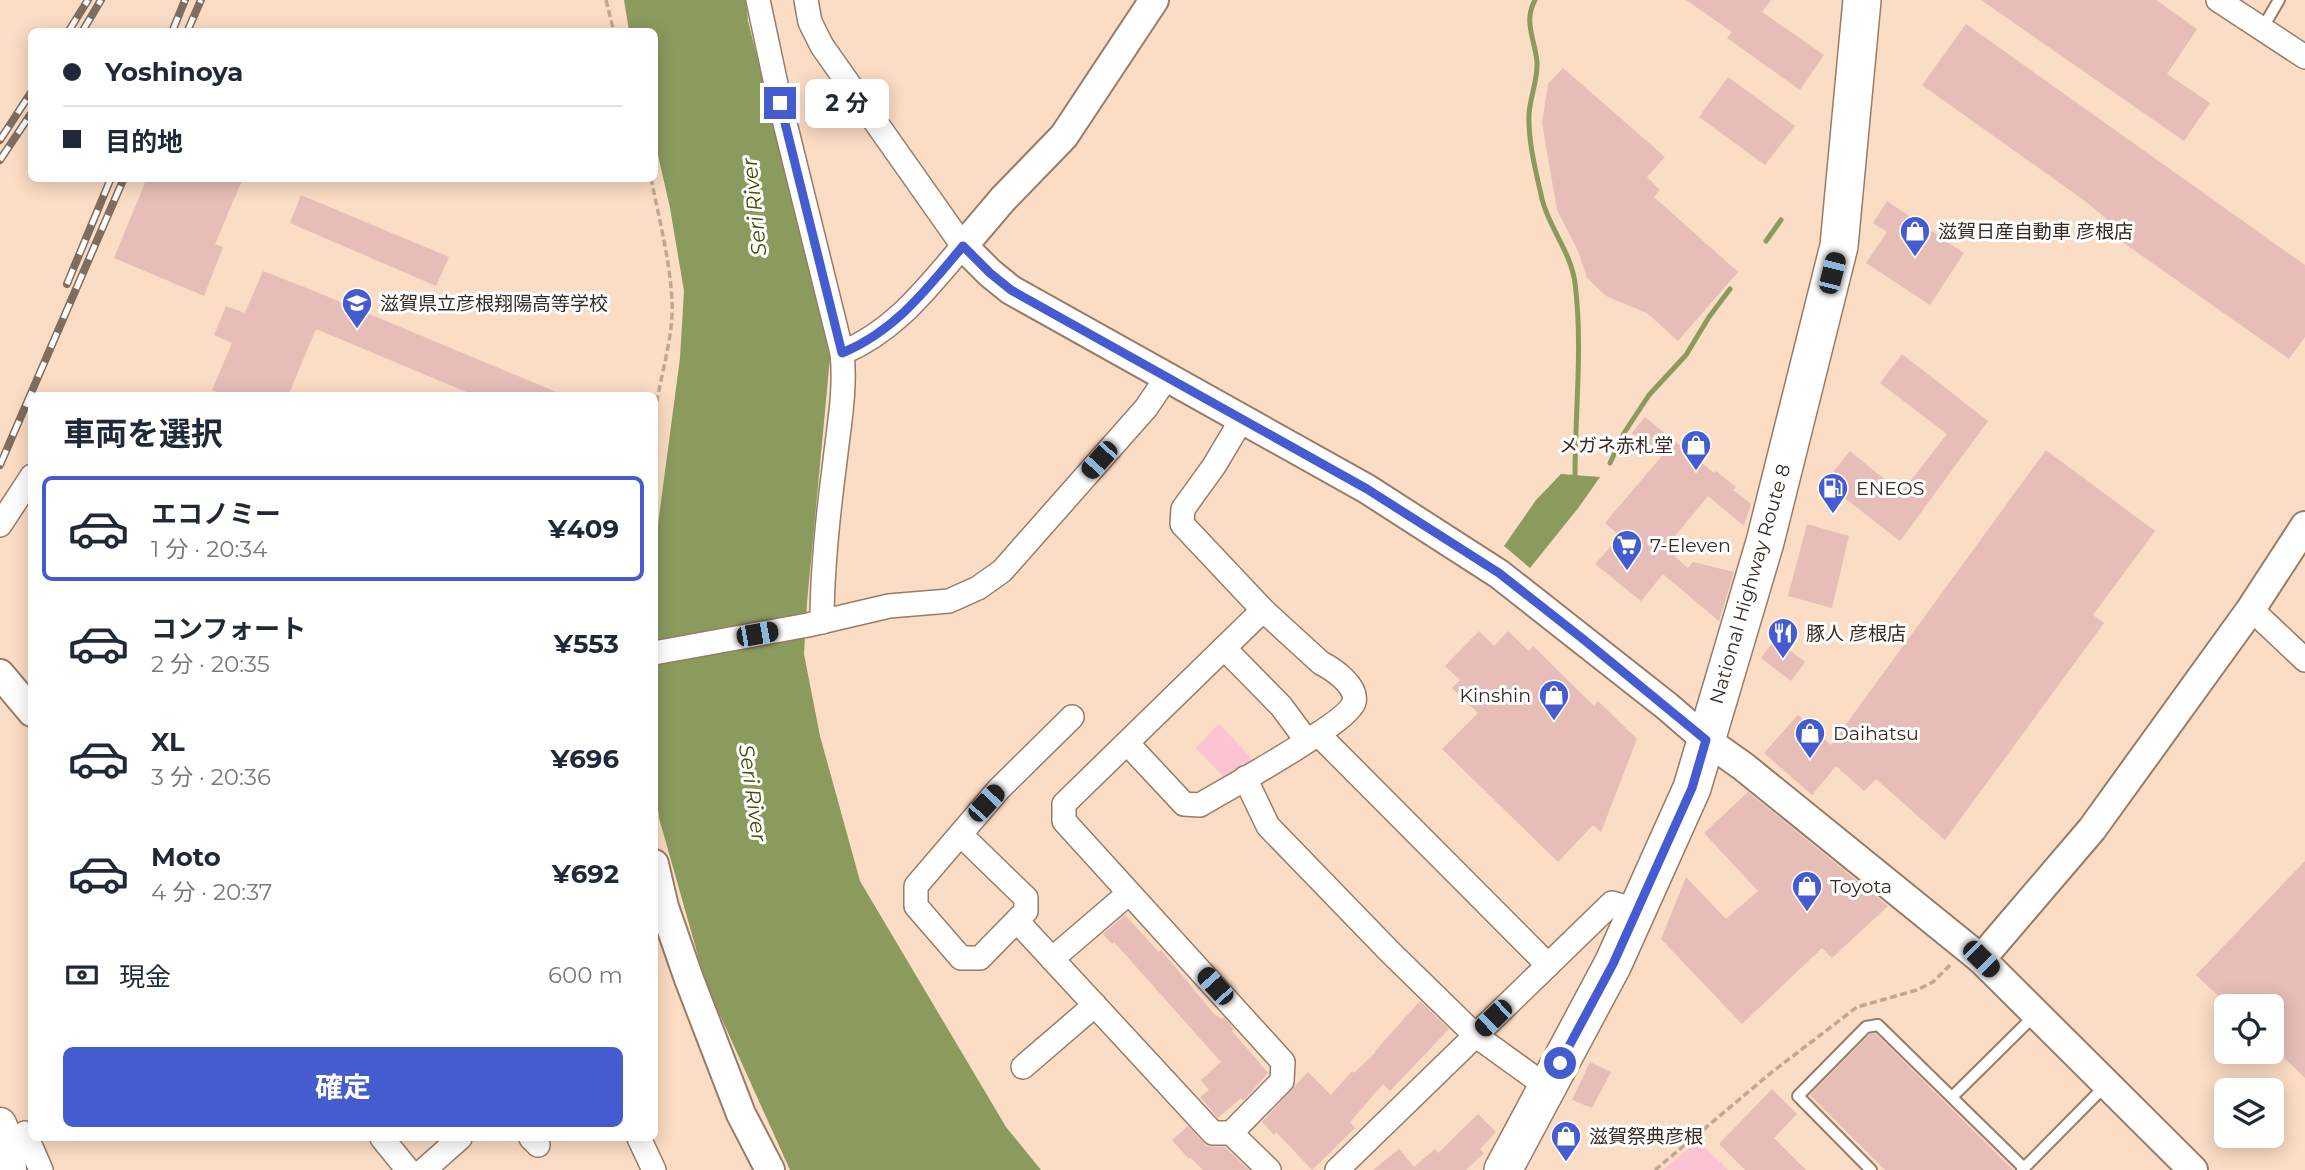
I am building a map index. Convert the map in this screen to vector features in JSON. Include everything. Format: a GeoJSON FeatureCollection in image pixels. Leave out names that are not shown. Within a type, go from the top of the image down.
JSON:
{"type":"FeatureCollection","features":[{"type":"Feature","properties":{"kind":"highway","name":"National Highway Route 8"},"geometry":{"type":"LineString","coordinates":[[1504,1170],[1613,964],[1692,788],[1765,542],[1839,246],[1862,0]]}},
{"type":"Feature","properties":{"kind":"street"},"geometry":{"type":"LineString","coordinates":[[758,0],[780,103],[842,353],[841,408],[822,587],[815,623]]}},
{"type":"Feature","properties":{"kind":"street"},"geometry":{"type":"LineString","coordinates":[[806,0],[810,22],[821,46],[963,246],[990,273],[1011,290],[1367,489],[1499,573],[1706,740],[1744,767],[1970,957],[2036,1014],[2193,1170]]}},
{"type":"Feature","properties":{"kind":"street"},"geometry":{"type":"LineString","coordinates":[[842,353],[863,344],[904,315],[1003,199],[1065,136],[1154,0]]}},
{"type":"Feature","properties":{"kind":"street"},"geometry":{"type":"LineString","coordinates":[[2218,0],[2305,57]]}},
{"type":"Feature","properties":{"kind":"street"},"geometry":{"type":"LineString","coordinates":[[658,652],[815,623],[889,606],[949,601],[978,588],[1002,571],[1146,408],[1167,377]]}},
{"type":"Feature","properties":{"kind":"street"},"geometry":{"type":"LineString","coordinates":[[1127,743],[1184,804],[1200,804],[1313,737],[1351,709],[1354,696],[1352,689],[1332,668],[1321,663],[1264,610],[1182,524],[1183,509],[1214,466],[1242,419]]}},
{"type":"Feature","properties":{"kind":"street"},"geometry":{"type":"LineString","coordinates":[[0,524],[28,482]]}},
{"type":"Feature","properties":{"kind":"street"},"geometry":{"type":"LineString","coordinates":[[1970,957],[2092,829],[2251,609],[2305,526]]}},
{"type":"Feature","properties":{"kind":"street"},"geometry":{"type":"LineString","coordinates":[[2251,609],[2305,660]]}},
{"type":"Feature","properties":{"kind":"street"},"geometry":{"type":"LineString","coordinates":[[1231,1133],[1282,1081],[1283,1062],[1064,821],[1064,804],[1264,610]]}},
{"type":"Feature","properties":{"kind":"street"},"geometry":{"type":"LineString","coordinates":[[1224,648],[1548,965]]}},
{"type":"Feature","properties":{"kind":"street"},"geometry":{"type":"LineString","coordinates":[[0,674],[28,707]]}},
{"type":"Feature","properties":{"kind":"street"},"geometry":{"type":"LineString","coordinates":[[961,835],[1026,898],[1026,911],[980,958],[961,958],[916,906],[916,886],[999,789],[1072,717]]}},
{"type":"Feature","properties":{"kind":"street"},"geometry":{"type":"LineString","coordinates":[[1245,778],[1268,826],[1475,1035],[1547,1087]]}},
{"type":"Feature","properties":{"kind":"street"},"geometry":{"type":"LineString","coordinates":[[658,881],[689,979],[741,1114],[769,1170]]}},
{"type":"Feature","properties":{"kind":"street"},"geometry":{"type":"LineString","coordinates":[[1052,959],[1129,893]]}},
{"type":"Feature","properties":{"kind":"street"},"geometry":{"type":"LineString","coordinates":[[1337,1170],[1612,903],[1637,910]]}},
{"type":"Feature","properties":{"kind":"street"},"geometry":{"type":"LineString","coordinates":[[1017,920],[1213,1133],[1231,1133],[1269,1170]]}},
{"type":"Feature","properties":{"kind":"street"},"geometry":{"type":"LineString","coordinates":[[1023,1068],[1095,1005]]}},
{"type":"Feature","properties":{"kind":"street"},"geometry":{"type":"LineString","coordinates":[[15,1140],[41,1170]]}},
{"type":"Feature","properties":{"kind":"street"},"geometry":{"type":"LineString","coordinates":[[384,1141],[408,1170]]}},
{"type":"Feature","properties":{"kind":"street"},"geometry":{"type":"LineString","coordinates":[[424,1170],[457,1141]]}},
{"type":"Feature","properties":{"kind":"street"},"geometry":{"type":"LineString","coordinates":[[640,1141],[654,1170]]}},
{"type":"Feature","properties":{"kind":"lane"},"geometry":{"type":"LineString","coordinates":[[2262,29],[2278,0]]}},
{"type":"Feature","properties":{"kind":"lane"},"geometry":{"type":"LineString","coordinates":[[1952,1097],[2036,1014]]}},
{"type":"Feature","properties":{"kind":"lane"},"geometry":{"type":"LineString","coordinates":[[1871,1170],[1798,1096],[1866,1027],[1878,1025],[2023,1169],[2106,1085]]}},
{"type":"Feature","properties":{"kind":"path"},"geometry":{"type":"LineString","coordinates":[[606,0],[613,28]]}},
{"type":"Feature","properties":{"kind":"path"},"geometry":{"type":"LineString","coordinates":[[652,182],[672,302],[668,349],[658,393]]}},
{"type":"Feature","properties":{"kind":"path"},"geometry":{"type":"LineString","coordinates":[[1655,1170],[1772,1072],[1857,1007],[1917,990],[1970,957]]}},
{"type":"Feature","properties":{"kind":"shaded area"},"geometry":{"type":"Polygon","coordinates":[[[1219,724],[1255,762],[1226,779],[1196,748],[1219,724]]]}},
{"type":"Feature","properties":{"kind":"shaded area"},"geometry":{"type":"Polygon","coordinates":[[[1698,1141],[1728,1170],[1663,1170],[1698,1141]]]}},
{"type":"Feature","properties":{"kind":"water","name":"Seri River"},"geometry":{"type":"Polygon","coordinates":[[[624,0],[746,0],[748,21],[830,358],[804,654],[820,736],[860,881],[1006,1127],[1041,1170],[790,1170],[706,984],[658,810],[658,524],[680,358],[684,291],[658,155],[658,28],[629,28],[624,0]]]}},
{"type":"Feature","properties":{"kind":"water"},"geometry":{"type":"Polygon","coordinates":[[[1561,474],[1600,477],[1530,568],[1504,546],[1536,500],[1561,474]]]}},
{"type":"Feature","properties":{"kind":"building"},"geometry":{"type":"Polygon","coordinates":[[[1686,0],[1771,0],[1762,12],[1824,55],[1800,90],[1727,38],[1732,32],[1686,0]]]}},
{"type":"Feature","properties":{"kind":"building"},"geometry":{"type":"Polygon","coordinates":[[[1981,0],[2156,0],[2197,29],[2167,74],[2210,103],[2184,141],[1981,0]]]}},
{"type":"Feature","properties":{"kind":"building"},"geometry":{"type":"Polygon","coordinates":[[[1966,24],[2305,265],[2305,337],[2289,359],[2101,227],[2108,220],[2085,201],[1922,85],[1966,24]]]}},
{"type":"Feature","properties":{"kind":"building"},"geometry":{"type":"Polygon","coordinates":[[[1563,68],[1665,157],[1647,177],[1660,190],[1654,197],[1738,272],[1678,341],[1647,313],[1606,296],[1587,278],[1578,251],[1557,210],[1542,123],[1548,84],[1563,68]]]}},
{"type":"Feature","properties":{"kind":"building"},"geometry":{"type":"Polygon","coordinates":[[[1728,77],[1795,126],[1765,165],[1699,117],[1728,77]]]}},
{"type":"Feature","properties":{"kind":"building"},"geometry":{"type":"Polygon","coordinates":[[[145,182],[241,182],[215,244],[223,247],[204,296],[114,258],[145,182]]]}},
{"type":"Feature","properties":{"kind":"building"},"geometry":{"type":"Polygon","coordinates":[[[301,195],[449,257],[436,286],[290,223],[301,195]]]}},
{"type":"Feature","properties":{"kind":"building","name":"滋賀日産自動車 彦根店"},"geometry":{"type":"Polygon","coordinates":[[[1887,201],[1964,253],[1930,305],[1866,263],[1887,232],[1873,223],[1887,201]]]}},
{"type":"Feature","properties":{"kind":"building"},"geometry":{"type":"Polygon","coordinates":[[[263,271],[556,392],[466,392],[316,329],[290,392],[216,392],[212,390],[232,343],[214,335],[226,306],[245,313],[263,271]]]}},
{"type":"Feature","properties":{"kind":"building"},"geometry":{"type":"Polygon","coordinates":[[[1902,354],[1988,421],[1900,541],[1826,481],[1850,451],[1901,493],[1947,434],[1880,383],[1902,354]]]}},
{"type":"Feature","properties":{"kind":"building"},"geometry":{"type":"Polygon","coordinates":[[[1645,417],[1714,473],[1716,471],[1736,487],[1733,490],[1751,504],[1744,526],[1708,496],[1665,548],[1688,568],[1693,562],[1734,572],[1719,621],[1663,574],[1641,601],[1595,564],[1620,536],[1605,523],[1661,457],[1632,433],[1645,417]]]}},
{"type":"Feature","properties":{"kind":"building"},"geometry":{"type":"Polygon","coordinates":[[[2046,450],[2155,531],[2093,615],[2104,623],[1945,840],[1876,779],[1864,791],[1836,766],[1812,795],[1764,753],[1798,715],[1831,745],[2046,450]]]}},
{"type":"Feature","properties":{"kind":"building"},"geometry":{"type":"Polygon","coordinates":[[[1807,524],[1849,536],[1832,608],[1788,596],[1807,524]]]}},
{"type":"Feature","properties":{"kind":"building","name":"Kinshin"},"geometry":{"type":"Polygon","coordinates":[[[1479,631],[1494,646],[1508,631],[1529,651],[1533,646],[1594,706],[1598,701],[1637,739],[1601,832],[1593,825],[1558,862],[1442,749],[1478,713],[1452,688],[1460,680],[1445,666],[1479,631]]]}},
{"type":"Feature","properties":{"kind":"building","name":"豚人 彦根店"},"geometry":{"type":"Polygon","coordinates":[[[1775,639],[1805,662],[1791,681],[1761,658],[1775,639]]]}},
{"type":"Feature","properties":{"kind":"building","name":"Toyota"},"geometry":{"type":"Polygon","coordinates":[[[1748,792],[1888,906],[1832,958],[1822,948],[1742,1024],[1661,939],[1686,877],[1726,919],[1758,891],[1704,833],[1748,792]]]}},
{"type":"Feature","properties":{"kind":"building"},"geometry":{"type":"Polygon","coordinates":[[[2305,861],[2305,1078],[2284,1058],[2284,994],[2216,994],[2196,975],[2305,861]]]}},
{"type":"Feature","properties":{"kind":"building"},"geometry":{"type":"Polygon","coordinates":[[[1125,915],[1159,952],[1161,950],[1215,1015],[1222,1019],[1224,1017],[1234,1029],[1232,1031],[1268,1073],[1243,1101],[1241,1098],[1218,1118],[1200,1097],[1209,1090],[1201,1080],[1221,1062],[1114,942],[1112,944],[1103,934],[1125,915]]]}},
{"type":"Feature","properties":{"kind":"building"},"geometry":{"type":"Polygon","coordinates":[[[1420,1001],[1449,1029],[1390,1091],[1383,1084],[1350,1122],[1355,1128],[1312,1170],[1276,1132],[1274,1135],[1262,1122],[1308,1072],[1331,1095],[1352,1071],[1354,1073],[1376,1052],[1420,1001]]]}},
{"type":"Feature","properties":{"kind":"building"},"geometry":{"type":"Polygon","coordinates":[[[1875,1033],[2013,1170],[1885,1170],[1810,1095],[1870,1034],[1875,1033]]]}},
{"type":"Feature","properties":{"kind":"building"},"geometry":{"type":"Polygon","coordinates":[[[1590,1062],[1611,1072],[1592,1108],[1572,1100],[1590,1062]]]}},
{"type":"Feature","properties":{"kind":"building"},"geometry":{"type":"Polygon","coordinates":[[[1772,1089],[1797,1114],[1774,1138],[1806,1170],[1745,1170],[1719,1144],[1772,1089]]]}},
{"type":"Feature","properties":{"kind":"building"},"geometry":{"type":"Polygon","coordinates":[[[1478,1114],[1496,1132],[1480,1149],[1484,1153],[1466,1170],[1373,1170],[1399,1149],[1414,1167],[1435,1149],[1438,1153],[1478,1114]]]}},
{"type":"Feature","properties":{"kind":"building"},"geometry":{"type":"Polygon","coordinates":[[[1188,1126],[1207,1146],[1225,1147],[1249,1170],[1203,1170],[1172,1140],[1188,1126]]]}},
{"type":"Feature","properties":{"kind":"waterway"},"geometry":{"type":"LineString","coordinates":[[1535,0],[1530,23],[1537,69],[1529,125],[1545,210],[1569,261],[1575,283],[1579,355],[1575,475]]}},
{"type":"Feature","properties":{"kind":"waterway"},"geometry":{"type":"LineString","coordinates":[[1766,241],[1781,220]]}},
{"type":"Feature","properties":{"kind":"waterway"},"geometry":{"type":"LineString","coordinates":[[1610,463],[1624,433],[1649,395],[1686,355],[1730,289]]}},
{"type":"Feature","properties":{"kind":"railway"},"geometry":{"type":"LineString","coordinates":[[70,28],[88,0]]}},
{"type":"Feature","properties":{"kind":"railway"},"geometry":{"type":"LineString","coordinates":[[84,28],[101,0]]}},
{"type":"Feature","properties":{"kind":"railway"},"geometry":{"type":"LineString","coordinates":[[174,28],[185,0]]}},
{"type":"Feature","properties":{"kind":"railway"},"geometry":{"type":"LineString","coordinates":[[189,28],[201,0]]}},
{"type":"Feature","properties":{"kind":"railway"},"geometry":{"type":"LineString","coordinates":[[0,140],[28,97]]}},
{"type":"Feature","properties":{"kind":"railway"},"geometry":{"type":"LineString","coordinates":[[0,160],[28,118]]}},
{"type":"Feature","properties":{"kind":"railway"},"geometry":{"type":"LineString","coordinates":[[67,284],[109,182]]}},
{"type":"Feature","properties":{"kind":"railway"},"geometry":{"type":"LineString","coordinates":[[32,392],[122,182]]}},
{"type":"Feature","properties":{"kind":"railway"},"geometry":{"type":"LineString","coordinates":[[0,465],[28,400]]}},
{"type":"Feature","properties":{"kind":"place","name":"滋賀日産自動車 彦根店"},"geometry":{"type":"Point","coordinates":[1915,258]}},
{"type":"Feature","properties":{"kind":"place","name":"滋賀県立彦根翔陽高等学校"},"geometry":{"type":"Point","coordinates":[357,330]}},
{"type":"Feature","properties":{"kind":"place","name":"メガネ赤札堂"},"geometry":{"type":"Point","coordinates":[1696,472]}},
{"type":"Feature","properties":{"kind":"place","name":"ENEOS"},"geometry":{"type":"Point","coordinates":[1833,515]}},
{"type":"Feature","properties":{"kind":"place","name":"7-Eleven"},"geometry":{"type":"Point","coordinates":[1627,572]}},
{"type":"Feature","properties":{"kind":"place","name":"豚人 彦根店"},"geometry":{"type":"Point","coordinates":[1783,660]}},
{"type":"Feature","properties":{"kind":"place","name":"Kinshin"},"geometry":{"type":"Point","coordinates":[1554,722]}},
{"type":"Feature","properties":{"kind":"place","name":"Daihatsu"},"geometry":{"type":"Point","coordinates":[1810,760]}},
{"type":"Feature","properties":{"kind":"place","name":"Toyota"},"geometry":{"type":"Point","coordinates":[1807,913]}},
{"type":"Feature","properties":{"kind":"place","name":"滋賀祭典彦根"},"geometry":{"type":"Point","coordinates":[1566,1163]}},
{"type":"Feature","properties":{"kind":"route"},"geometry":{"type":"LineString","coordinates":[[780,103],[842,353],[863,344],[904,315],[963,246],[1011,290],[1367,489],[1499,573],[1706,740],[1692,788],[1613,964],[1560,1063]]}}]}
